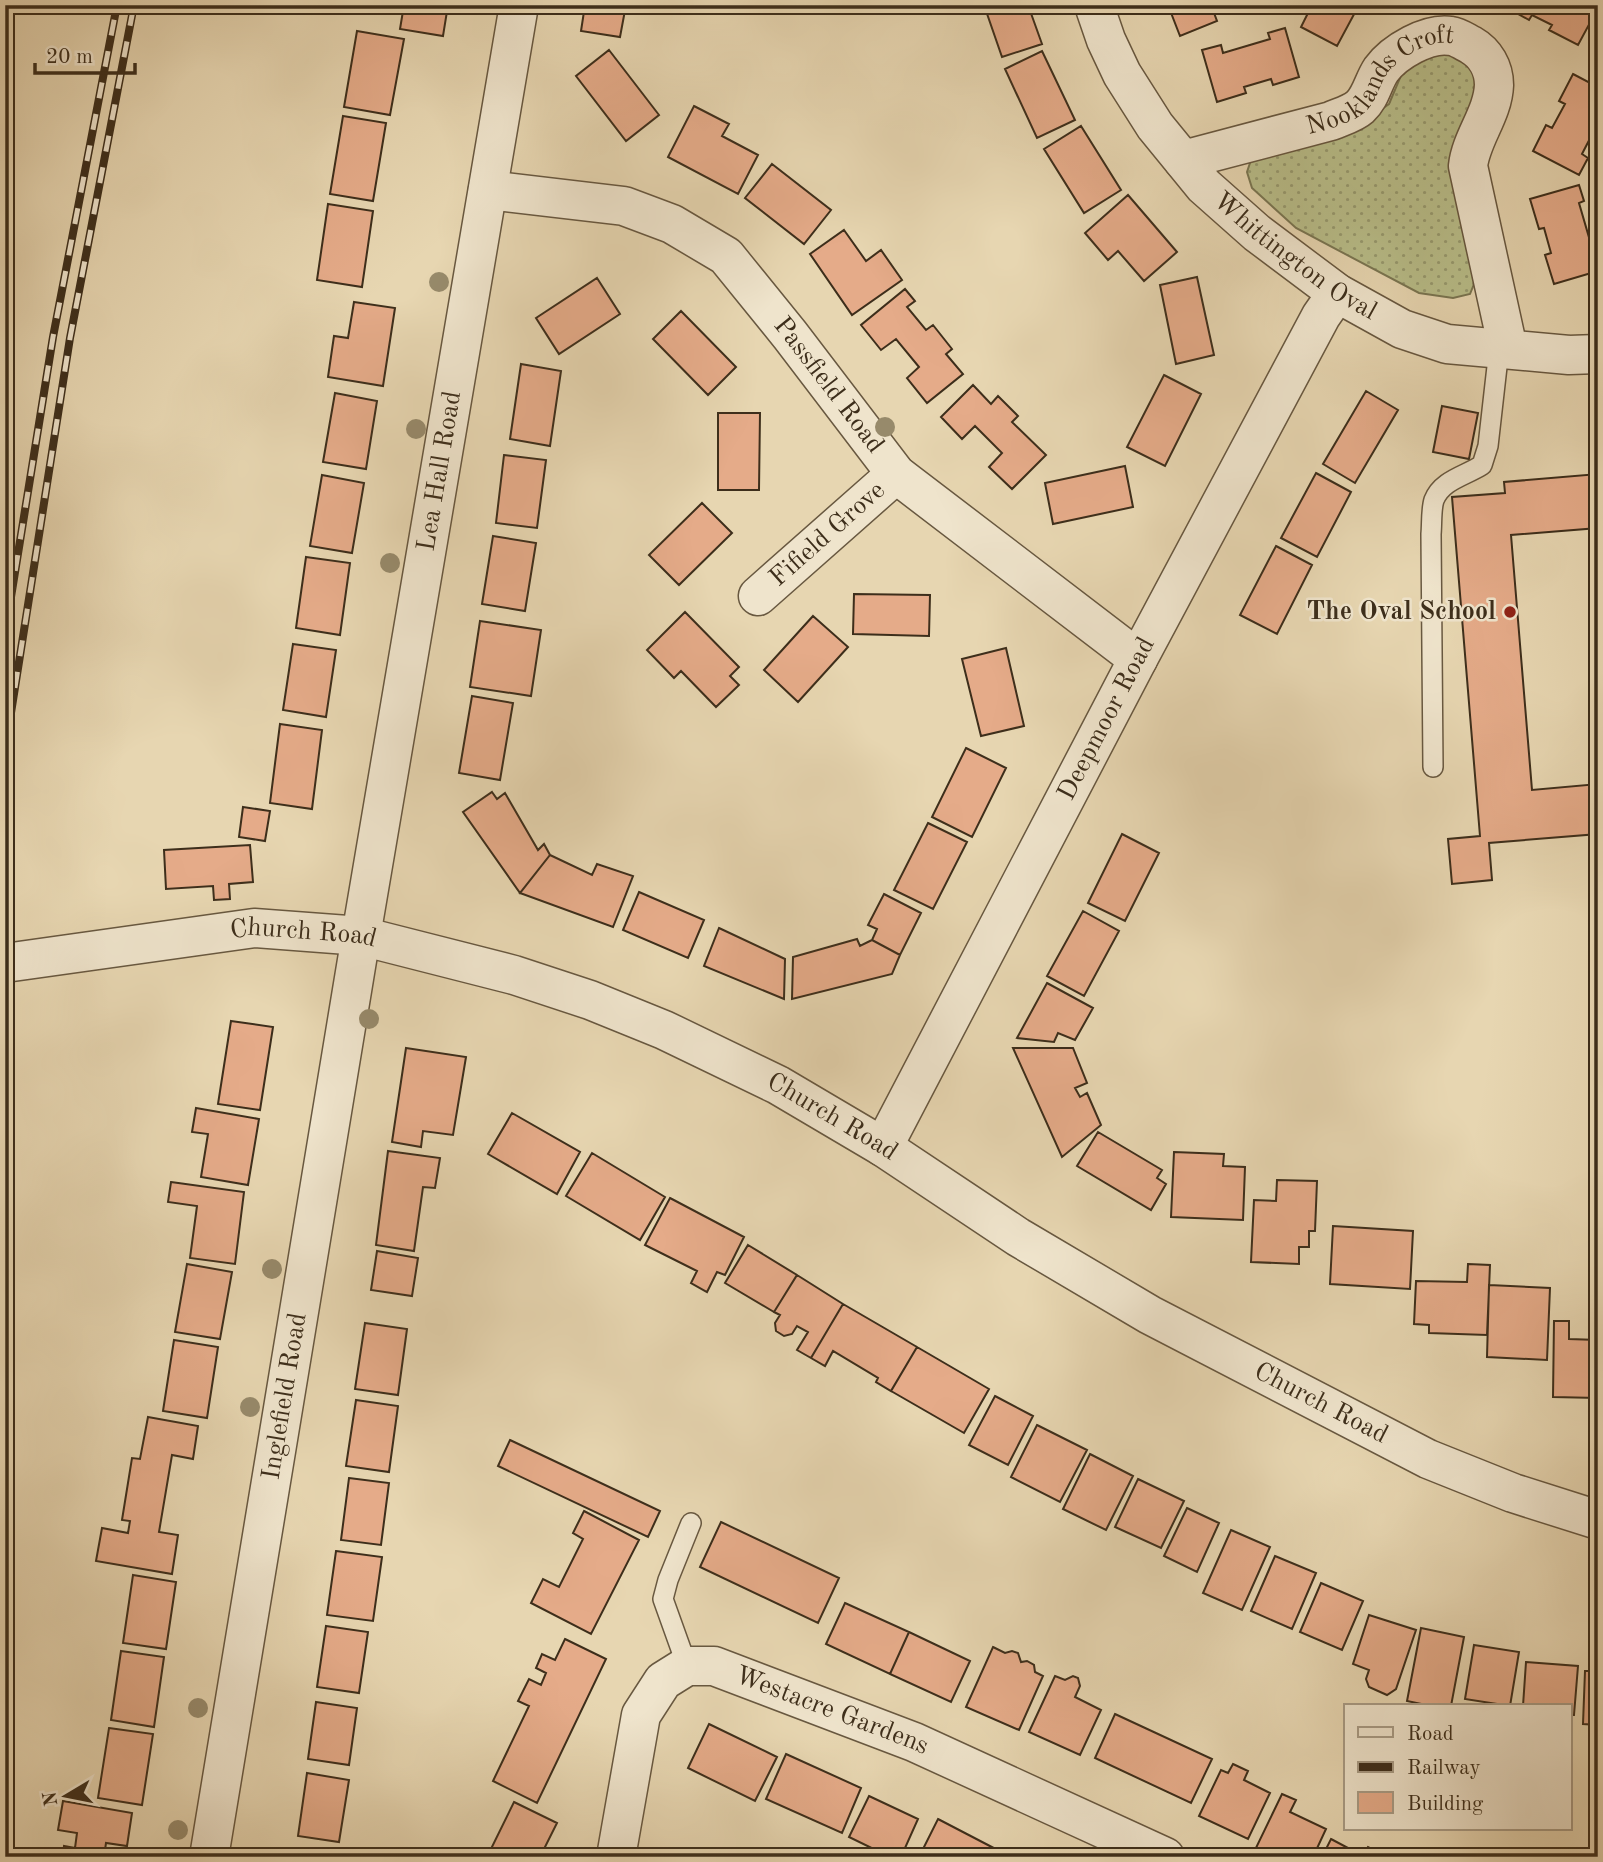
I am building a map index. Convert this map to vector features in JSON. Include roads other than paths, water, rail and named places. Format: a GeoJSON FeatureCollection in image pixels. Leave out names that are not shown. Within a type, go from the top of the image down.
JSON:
{"type":"FeatureCollection","features":[{"type":"Feature","properties":{"kind":"street","name":"Lea Hall Road"},"geometry":{"type":"LineString","coordinates":[[361,936],[519,5]]}},
{"type":"Feature","properties":{"kind":"street","name":"Whittington Oval"},"geometry":{"type":"LineString","coordinates":[[1094,5],[1122,74],[1155,126],[1204,186],[1257,233],[1337,293],[1402,329],[1447,344],[1569,355],[1598,354]]}},
{"type":"Feature","properties":{"kind":"street","name":"Nooklands Croft"},"geometry":{"type":"LineString","coordinates":[[1183,160],[1345,116],[1359,108],[1371,93],[1382,69],[1393,57],[1418,42],[1448,36],[1475,47],[1488,60],[1494,86],[1487,113],[1469,154],[1468,166],[1504,349]]}},
{"type":"Feature","properties":{"kind":"street","name":"Passfield Road"},"geometry":{"type":"LineString","coordinates":[[488,190],[624,206],[672,224],[726,256],[896,474],[1138,659]]}},
{"type":"Feature","properties":{"kind":"street","name":"Deepmoor Road"},"geometry":{"type":"LineString","coordinates":[[883,1147],[1138,659],[1321,316],[1337,293]]}},
{"type":"Feature","properties":{"kind":"street","name":"Fifield Grove"},"geometry":{"type":"LineString","coordinates":[[758,596],[896,474]]}},
{"type":"Feature","properties":{"kind":"street","name":"Church Road"},"geometry":{"type":"LineString","coordinates":[[5,963],[254,928],[361,936],[514,975],[590,1000],[664,1030],[778,1085],[883,1147],[1018,1237],[1150,1315],[1428,1459],[1513,1493],[1598,1520]]}},
{"type":"Feature","properties":{"kind":"street","name":"Inglefield Road"},"geometry":{"type":"LineString","coordinates":[[209,1857],[361,936]]}},
{"type":"Feature","properties":{"kind":"street"},"geometry":{"type":"LineString","coordinates":[[616,1857],[641,1715],[663,1681],[687,1666]]}},
{"type":"Feature","properties":{"kind":"street","name":"Westacre Gardens"},"geometry":{"type":"LineString","coordinates":[[687,1666],[714,1666],[914,1742],[1165,1857]]}},
{"type":"Feature","properties":{"kind":"lane"},"geometry":{"type":"LineString","coordinates":[[1433,767],[1431,534],[1434,501],[1448,482],[1482,465],[1488,446],[1504,349]]}},
{"type":"Feature","properties":{"kind":"lane"},"geometry":{"type":"LineString","coordinates":[[687,1666],[663,1599],[691,1523]]}},
{"type":"Feature","properties":{"kind":"railway"},"geometry":{"type":"LineString","coordinates":[[5,634],[53,337],[117,5]]}},
{"type":"Feature","properties":{"kind":"railway"},"geometry":{"type":"LineString","coordinates":[[5,751],[70,338],[134,5]]}},
{"type":"Feature","properties":{"kind":"place","name":"The Oval School"},"geometry":{"type":"Point","coordinates":[1510,612]}}]}
